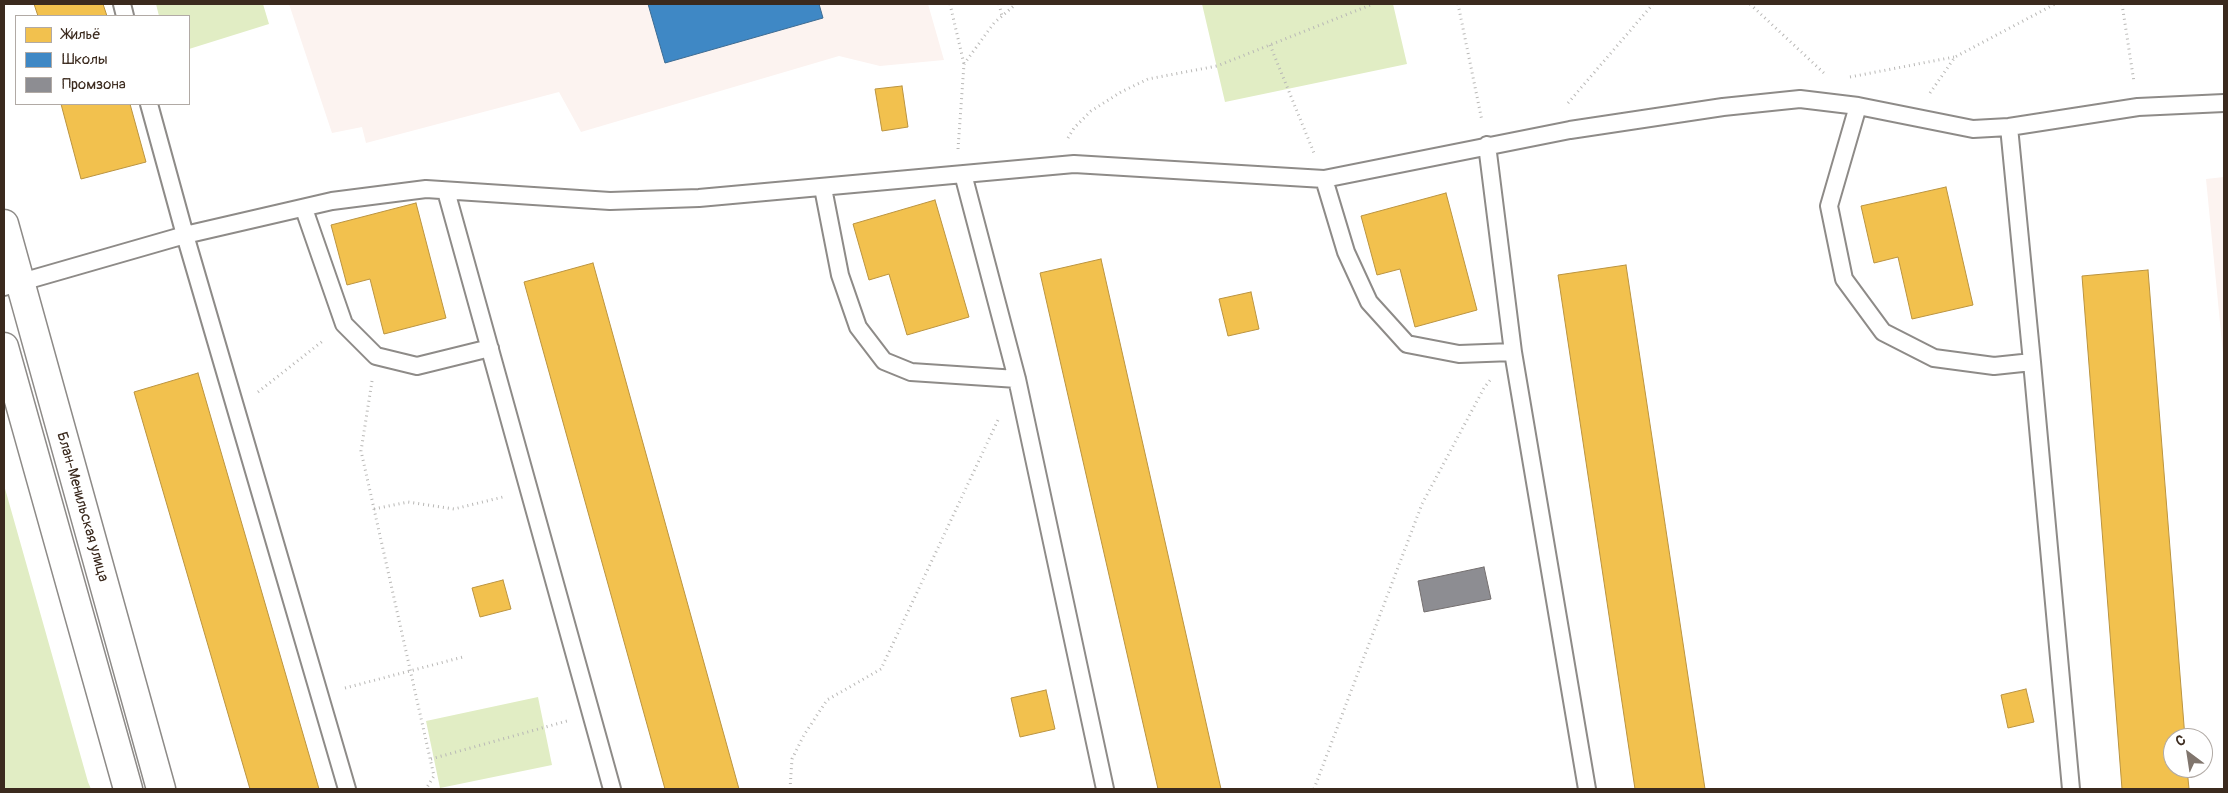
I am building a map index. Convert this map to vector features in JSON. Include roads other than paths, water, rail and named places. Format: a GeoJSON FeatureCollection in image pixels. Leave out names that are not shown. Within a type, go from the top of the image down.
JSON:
{"type":"FeatureCollection","features":[{"type":"Feature","properties":{"kind":"street","name":"Блан-Менильская улица"},"geometry":{"type":"LineString","coordinates":[[4,224],[12,285],[160,789]]}},
{"type":"Feature","properties":{"kind":"street"},"geometry":{"type":"LineString","coordinates":[[4,347],[128,789]]}},
{"type":"Feature","properties":{"kind":"lane"},"geometry":{"type":"LineString","coordinates":[[12,285],[185,235],[332,201],[426,189],[610,201],[699,198],[1074,164],[1324,179],[1543,135],[1723,107],[1800,99],[1858,106],[1974,129],[2009,127],[2138,108],[2224,104]]}},
{"type":"Feature","properties":{"kind":"lane"},"geometry":{"type":"LineString","coordinates":[[149,105],[185,235],[347,789]]}},
{"type":"Feature","properties":{"kind":"lane"},"geometry":{"type":"LineString","coordinates":[[1858,106],[1829,206],[1844,279],[1883,332],[1934,358],[1994,366],[2032,362]]}},
{"type":"Feature","properties":{"kind":"lane"},"geometry":{"type":"LineString","coordinates":[[2009,127],[2071,789]]}},
{"type":"Feature","properties":{"kind":"lane"},"geometry":{"type":"LineString","coordinates":[[1488,145],[1513,352],[1587,789]]}},
{"type":"Feature","properties":{"kind":"lane"},"geometry":{"type":"LineString","coordinates":[[963,174],[1017,379],[1104,789]]}},
{"type":"Feature","properties":{"kind":"lane"},"geometry":{"type":"LineString","coordinates":[[1324,179],[1346,252],[1369,302],[1407,344],[1459,354],[1513,352]]}},
{"type":"Feature","properties":{"kind":"lane"},"geometry":{"type":"LineString","coordinates":[[823,188],[840,275],[858,327],[884,361],[911,372],[1017,379]]}},
{"type":"Feature","properties":{"kind":"lane"},"geometry":{"type":"LineString","coordinates":[[446,191],[612,789]]}},
{"type":"Feature","properties":{"kind":"lane"},"geometry":{"type":"LineString","coordinates":[[304,209],[344,324],[376,356],[417,366],[490,348]]}}]}
